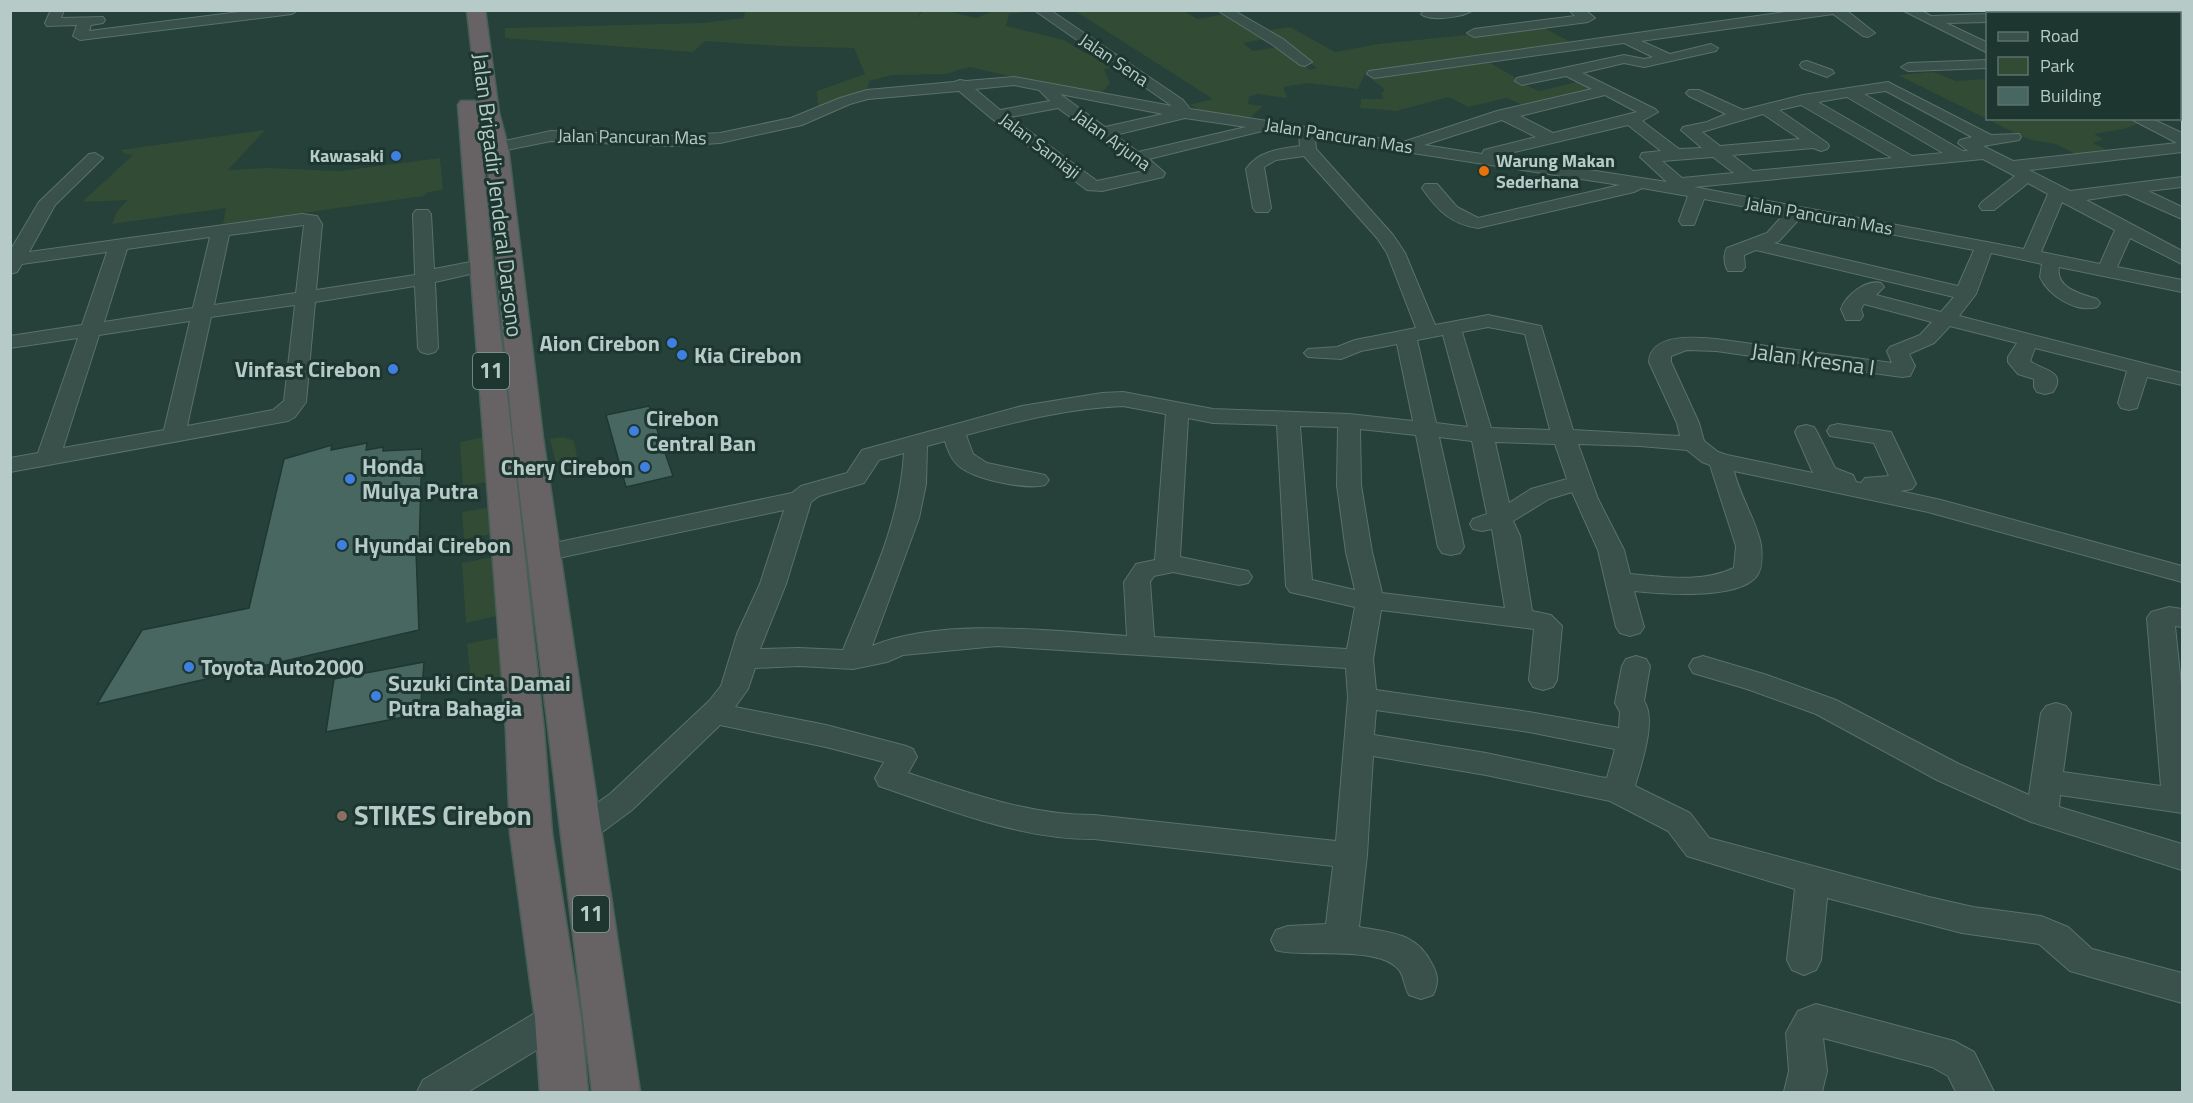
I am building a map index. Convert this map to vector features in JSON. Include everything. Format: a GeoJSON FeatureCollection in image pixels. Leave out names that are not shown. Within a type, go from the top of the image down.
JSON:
{"type":"FeatureCollection","features":[{"type":"Feature","properties":{"kind":"highway","name":"Jalan Brigadir Jenderal Darsono"},"geometry":{"type":"LineString","coordinates":[[458,10],[497,147],[528,438],[579,831],[616,1092]]}},
{"type":"Feature","properties":{"kind":"highway","name":"Jalan Brigadir Jenderal Darsono"},"geometry":{"type":"LineString","coordinates":[[476,10],[473,144],[481,266],[526,743],[531,833],[558,1018],[564,1092]]}},
{"type":"Feature","properties":{"kind":"highway"},"geometry":{"type":"LineString","coordinates":[[526,743],[568,735]]}},
{"type":"Feature","properties":{"kind":"street"},"geometry":{"type":"LineString","coordinates":[[58,10],[52,23],[206,10]]}},
{"type":"Feature","properties":{"kind":"street"},"geometry":{"type":"LineString","coordinates":[[85,21],[80,36],[292,10]]}},
{"type":"Feature","properties":{"kind":"street","name":"Jalan Sena"},"geometry":{"type":"LineString","coordinates":[[1040,10],[1178,103],[1185,113]]}},
{"type":"Feature","properties":{"kind":"street"},"geometry":{"type":"LineString","coordinates":[[1223,10],[1277,42],[1305,63]]}},
{"type":"Feature","properties":{"kind":"street"},"geometry":{"type":"LineString","coordinates":[[1428,15],[1467,10]]}},
{"type":"Feature","properties":{"kind":"street"},"geometry":{"type":"LineString","coordinates":[[1474,33],[1588,18],[1575,10]]}},
{"type":"Feature","properties":{"kind":"street"},"geometry":{"type":"LineString","coordinates":[[1374,74],[1832,10]]}},
{"type":"Feature","properties":{"kind":"street"},"geometry":{"type":"LineString","coordinates":[[1837,10],[1868,33]]}},
{"type":"Feature","properties":{"kind":"street"},"geometry":{"type":"LineString","coordinates":[[1908,10],[1986,48]]}},
{"type":"Feature","properties":{"kind":"street"},"geometry":{"type":"LineString","coordinates":[[2123,12],[2155,10]]}},
{"type":"Feature","properties":{"kind":"street"},"geometry":{"type":"LineString","coordinates":[[1929,21],[1986,18]]}},
{"type":"Feature","properties":{"kind":"street"},"geometry":{"type":"LineString","coordinates":[[1963,37],[1986,37]]}},
{"type":"Feature","properties":{"kind":"street"},"geometry":{"type":"LineString","coordinates":[[1626,39],[1668,59]]}},
{"type":"Feature","properties":{"kind":"street"},"geometry":{"type":"LineString","coordinates":[[1522,81],[1624,59],[1644,63],[1711,48]]}},
{"type":"Feature","properties":{"kind":"street"},"geometry":{"type":"LineString","coordinates":[[1908,67],[1986,64]]}},
{"type":"Feature","properties":{"kind":"street"},"geometry":{"type":"LineString","coordinates":[[1807,65],[1827,73]]}},
{"type":"Feature","properties":{"kind":"street"},"geometry":{"type":"LineString","coordinates":[[1475,156],[1631,120],[1650,112],[1567,71]]}},
{"type":"Feature","properties":{"kind":"street","name":"Jalan Pancuran Mas"},"geometry":{"type":"LineString","coordinates":[[497,147],[551,136],[671,141],[720,138],[795,122],[859,96],[960,84],[1014,81],[1185,113],[1275,126],[1308,140],[1406,146],[1653,185],[1892,228],[2182,286]]}},
{"type":"Feature","properties":{"kind":"street","name":"Jalan Samiaji"},"geometry":{"type":"LineString","coordinates":[[960,84],[997,115],[1093,186],[1127,181]]}},
{"type":"Feature","properties":{"kind":"street","name":"Jalan Arjuna"},"geometry":{"type":"LineString","coordinates":[[1044,86],[1061,103],[1156,173],[1127,181]]}},
{"type":"Feature","properties":{"kind":"street"},"geometry":{"type":"LineString","coordinates":[[1711,126],[1725,118],[1803,100],[1892,87],[1985,146],[2008,167],[2125,228],[2178,252]]}},
{"type":"Feature","properties":{"kind":"street"},"geometry":{"type":"LineString","coordinates":[[1406,146],[1507,115],[1608,90]]}},
{"type":"Feature","properties":{"kind":"street"},"geometry":{"type":"LineString","coordinates":[[1694,93],[1742,115]]}},
{"type":"Feature","properties":{"kind":"street"},"geometry":{"type":"LineString","coordinates":[[1849,93],[1960,156]]}},
{"type":"Feature","properties":{"kind":"street"},"geometry":{"type":"LineString","coordinates":[[1803,100],[1910,161]]}},
{"type":"Feature","properties":{"kind":"street"},"geometry":{"type":"LineString","coordinates":[[997,115],[1061,103]]}},
{"type":"Feature","properties":{"kind":"street"},"geometry":{"type":"LineString","coordinates":[[1766,110],[1853,165]]}},
{"type":"Feature","properties":{"kind":"street"},"geometry":{"type":"LineString","coordinates":[[1101,133],[1185,113]]}},
{"type":"Feature","properties":{"kind":"street"},"geometry":{"type":"LineString","coordinates":[[1507,115],[1552,139]]}},
{"type":"Feature","properties":{"kind":"street"},"geometry":{"type":"LineString","coordinates":[[1631,120],[1675,154]]}},
{"type":"Feature","properties":{"kind":"street"},"geometry":{"type":"LineString","coordinates":[[2140,120],[2182,139]]}},
{"type":"Feature","properties":{"kind":"street"},"geometry":{"type":"LineString","coordinates":[[1749,176],[1689,131],[1692,128],[1711,126],[1784,121]]}},
{"type":"Feature","properties":{"kind":"street"},"geometry":{"type":"LineString","coordinates":[[1136,157],[1275,126]]}},
{"type":"Feature","properties":{"kind":"street"},"geometry":{"type":"LineString","coordinates":[[1431,188],[1448,209],[1464,220],[1478,223],[1653,185],[1960,156],[2013,137]]}},
{"type":"Feature","properties":{"kind":"street"},"geometry":{"type":"LineString","coordinates":[[1262,208],[1254,169],[1256,165],[1265,158],[1308,140],[1393,248],[1428,332]]}},
{"type":"Feature","properties":{"kind":"street"},"geometry":{"type":"LineString","coordinates":[[1678,183],[1648,158],[1816,143]]}},
{"type":"Feature","properties":{"kind":"street"},"geometry":{"type":"LineString","coordinates":[[2008,167],[2182,147]]}},
{"type":"Feature","properties":{"kind":"street"},"geometry":{"type":"LineString","coordinates":[[12,263],[48,202],[95,158]]}},
{"type":"Feature","properties":{"kind":"street"},"geometry":{"type":"LineString","coordinates":[[1988,206],[2026,176]]}},
{"type":"Feature","properties":{"kind":"street"},"geometry":{"type":"LineString","coordinates":[[2061,195],[2182,182]]}},
{"type":"Feature","properties":{"kind":"street"},"geometry":{"type":"LineString","coordinates":[[2128,188],[2182,214]]}},
{"type":"Feature","properties":{"kind":"street"},"geometry":{"type":"LineString","coordinates":[[1688,220],[1697,194]]}},
{"type":"Feature","properties":{"kind":"street"},"geometry":{"type":"LineString","coordinates":[[2030,256],[2061,195]]}},
{"type":"Feature","properties":{"kind":"street"},"geometry":{"type":"LineString","coordinates":[[1735,267],[1734,252],[1777,234],[1796,212]]}},
{"type":"Feature","properties":{"kind":"street"},"geometry":{"type":"LineString","coordinates":[[423,214],[428,348]]}},
{"type":"Feature","properties":{"kind":"street"},"geometry":{"type":"LineString","coordinates":[[10,465],[280,416],[287,412],[295,402],[313,224],[311,220],[302,219],[12,263]]}},
{"type":"Feature","properties":{"kind":"street"},"geometry":{"type":"LineString","coordinates":[[2106,271],[2125,228]]}},
{"type":"Feature","properties":{"kind":"street"},"geometry":{"type":"LineString","coordinates":[[174,435],[221,231]]}},
{"type":"Feature","properties":{"kind":"street"},"geometry":{"type":"LineString","coordinates":[[1755,244],[1966,294]]}},
{"type":"Feature","properties":{"kind":"street"},"geometry":{"type":"LineString","coordinates":[[48,458],[119,245]]}},
{"type":"Feature","properties":{"kind":"street","name":"Jalan Kresna I"},"geometry":{"type":"LineString","coordinates":[[1693,444],[1688,423],[1660,362],[1660,354],[1665,349],[1690,344],[1716,345],[1899,371],[1904,368],[1897,351],[1928,339],[1947,319],[1966,294],[1984,248]]}},
{"type":"Feature","properties":{"kind":"street"},"geometry":{"type":"LineString","coordinates":[[2052,261],[2050,280],[2072,297],[2090,303]]}},
{"type":"Feature","properties":{"kind":"street"},"geometry":{"type":"LineString","coordinates":[[10,334],[93,325],[481,266]]}},
{"type":"Feature","properties":{"kind":"street"},"geometry":{"type":"LineString","coordinates":[[1853,316],[1851,307],[1884,276]]}},
{"type":"Feature","properties":{"kind":"street"},"geometry":{"type":"LineString","coordinates":[[1863,297],[2182,379]]}},
{"type":"Feature","properties":{"kind":"street"},"geometry":{"type":"LineString","coordinates":[[1315,353],[1341,353],[1355,346],[1488,321],[1534,330],[1564,438],[1586,500],[1611,549],[1630,627]]}},
{"type":"Feature","properties":{"kind":"street"},"geometry":{"type":"LineString","coordinates":[[10,342],[93,325]]}},
{"type":"Feature","properties":{"kind":"street"},"geometry":{"type":"LineString","coordinates":[[1451,328],[1482,435],[1491,521],[1507,536],[1520,619]]}},
{"type":"Feature","properties":{"kind":"street"},"geometry":{"type":"LineString","coordinates":[[1406,337],[1451,547]]}},
{"type":"Feature","properties":{"kind":"street"},"geometry":{"type":"LineString","coordinates":[[2029,340],[2019,357],[2019,362],[2026,369],[2046,376],[2045,387]]}},
{"type":"Feature","properties":{"kind":"street"},"geometry":{"type":"LineString","coordinates":[[2129,403],[2139,367]]}},
{"type":"Feature","properties":{"kind":"street"},"geometry":{"type":"LineString","coordinates":[[544,553],[800,499],[810,491],[856,478],[870,455],[1022,413],[1102,400],[1126,399],[1213,416],[1349,421],[1426,431],[1482,435],[1640,439],[1693,444],[1702,452],[1722,461],[1862,486],[1904,484],[1883,437],[1838,430]]}},
{"type":"Feature","properties":{"kind":"street"},"geometry":{"type":"LineString","coordinates":[[1169,562],[1167,557],[1177,410]]}},
{"type":"Feature","properties":{"kind":"street"},"geometry":{"type":"LineString","coordinates":[[1288,420],[1297,584],[1302,587],[1370,599],[1541,621],[1548,626],[1543,680]]}},
{"type":"Feature","properties":{"kind":"street"},"geometry":{"type":"LineString","coordinates":[[1341,938],[1351,855],[1362,698],[1359,659],[1370,599],[1359,552],[1349,485],[1349,421]]}},
{"type":"Feature","properties":{"kind":"street"},"geometry":{"type":"LineString","coordinates":[[954,432],[962,456],[968,463],[996,472],[1037,480]]}},
{"type":"Feature","properties":{"kind":"street"},"geometry":{"type":"LineString","coordinates":[[1806,432],[1825,473],[1833,478],[1994,520],[2182,574]]}},
{"type":"Feature","properties":{"kind":"street"},"geometry":{"type":"LineString","coordinates":[[853,660],[907,518],[914,484],[916,441]]}},
{"type":"Feature","properties":{"kind":"street"},"geometry":{"type":"LineString","coordinates":[[1619,582],[1700,585],[1721,583],[1746,573],[1750,556],[1747,540],[1725,480],[1722,461]]}},
{"type":"Feature","properties":{"kind":"street"},"geometry":{"type":"LineString","coordinates":[[1491,521],[1536,495],[1581,482]]}},
{"type":"Feature","properties":{"kind":"street"},"geometry":{"type":"LineString","coordinates":[[579,831],[621,802],[713,713],[734,689],[742,659],[773,584],[800,499]]}},
{"type":"Feature","properties":{"kind":"street"},"geometry":{"type":"LineString","coordinates":[[1169,562],[1239,577]]}},
{"type":"Feature","properties":{"kind":"street"},"geometry":{"type":"LineString","coordinates":[[1141,646],[1137,582],[1147,569],[1165,566],[1169,562]]}},
{"type":"Feature","properties":{"kind":"street"},"geometry":{"type":"LineString","coordinates":[[2046,782],[2098,787],[2180,801],[2161,618],[2169,616],[2182,618]]}},
{"type":"Feature","properties":{"kind":"street"},"geometry":{"type":"LineString","coordinates":[[742,659],[799,657],[853,660],[877,655],[898,646],[969,638],[1023,637],[1359,659]]}},
{"type":"Feature","properties":{"kind":"street"},"geometry":{"type":"LineString","coordinates":[[1615,789],[1620,786],[1632,741],[1635,710],[1629,703],[1636,666]]}},
{"type":"Feature","properties":{"kind":"street"},"geometry":{"type":"LineString","coordinates":[[1703,666],[1757,682],[1826,707],[1948,772],[2042,814],[2182,857]]}},
{"type":"Feature","properties":{"kind":"street"},"geometry":{"type":"LineString","coordinates":[[1362,698],[1529,722],[1632,741]]}},
{"type":"Feature","properties":{"kind":"street"},"geometry":{"type":"LineString","coordinates":[[713,713],[826,736],[895,754],[902,757],[890,778],[1025,821],[1069,828],[1094,827],[1351,855]]}},
{"type":"Feature","properties":{"kind":"street"},"geometry":{"type":"LineString","coordinates":[[2042,814],[2056,713]]}},
{"type":"Feature","properties":{"kind":"street"},"geometry":{"type":"LineString","coordinates":[[1358,743],[1486,764],[1600,789],[1615,789],[1679,822],[1686,829],[1691,842],[1698,847],[1812,882],[1968,921],[2042,931],[2059,938],[2074,956],[2082,961],[2182,988]]}},
{"type":"Feature","properties":{"kind":"street"},"geometry":{"type":"LineString","coordinates":[[1804,960],[1812,882]]}},
{"type":"Feature","properties":{"kind":"street"},"geometry":{"type":"LineString","coordinates":[[1288,940],[1341,938],[1400,949],[1413,962],[1421,984]]}},
{"type":"Feature","properties":{"kind":"street"},"geometry":{"type":"LineString","coordinates":[[436,1092],[558,1018]]}},
{"type":"Feature","properties":{"kind":"street"},"geometry":{"type":"LineString","coordinates":[[1803,1092],[1808,1071],[1804,1033],[1811,1022],[1816,1020],[1941,1053],[1961,1064],[1975,1092]]}},
{"type":"Feature","properties":{"kind":"green space"},"geometry":{"type":"Polygon","coordinates":[[[746,10],[921,11],[916,19],[923,11],[947,11],[976,18],[991,12],[987,11],[1031,11],[1009,14],[1006,26],[1064,40],[1085,53],[1097,51],[1118,67],[1104,69],[1110,83],[1099,96],[969,67],[946,74],[892,75],[869,81],[867,91],[840,97],[818,108],[817,91],[865,74],[854,48],[705,41],[693,52],[505,38],[505,28],[702,23],[743,18],[746,10]]]}},
{"type":"Feature","properties":{"kind":"green space"},"geometry":{"type":"Polygon","coordinates":[[[1075,11],[1183,11],[1198,19],[1225,14],[1267,39],[1243,43],[1253,51],[1279,47],[1310,70],[1317,68],[1266,31],[1290,27],[1335,52],[1378,44],[1542,27],[1575,44],[1365,74],[1358,89],[1309,83],[1283,87],[1287,98],[1257,94],[1249,97],[1248,104],[1263,106],[1250,118],[1203,111],[1189,105],[1213,99],[1075,11]]]}},
{"type":"Feature","properties":{"kind":"green space"},"geometry":{"type":"Polygon","coordinates":[[[1487,61],[1539,91],[1581,81],[1593,89],[1530,108],[1507,98],[1468,107],[1449,97],[1396,111],[1360,108],[1361,99],[1384,99],[1381,93],[1385,90],[1369,77],[1487,61]]]}},
{"type":"Feature","properties":{"kind":"green space"},"geometry":{"type":"Polygon","coordinates":[[[1933,72],[1956,81],[1986,79],[1986,119],[1898,75],[1933,72]]]}},
{"type":"Feature","properties":{"kind":"green space"},"geometry":{"type":"Polygon","coordinates":[[[1989,120],[2135,120],[2140,123],[2124,129],[2094,134],[2103,139],[2093,143],[2113,153],[2082,157],[2056,144],[2021,136],[1989,120]]]}},
{"type":"Feature","properties":{"kind":"green space"},"geometry":{"type":"Polygon","coordinates":[[[265,130],[228,170],[267,168],[341,171],[440,158],[443,190],[428,192],[424,196],[223,224],[226,208],[112,224],[117,211],[128,200],[82,202],[133,155],[125,154],[120,150],[265,130]]]}},
{"type":"Feature","properties":{"kind":"green space"},"geometry":{"type":"Polygon","coordinates":[[[484,437],[487,482],[463,486],[460,442],[484,437]]]}},
{"type":"Feature","properties":{"kind":"green space"},"geometry":{"type":"Polygon","coordinates":[[[564,437],[574,441],[580,472],[559,476],[550,439],[564,437]]]}},
{"type":"Feature","properties":{"kind":"green space"},"geometry":{"type":"Polygon","coordinates":[[[491,507],[492,534],[464,539],[462,512],[491,507]]]}},
{"type":"Feature","properties":{"kind":"green space"},"geometry":{"type":"Polygon","coordinates":[[[493,557],[496,616],[466,623],[462,563],[493,557]]]}},
{"type":"Feature","properties":{"kind":"green space"},"geometry":{"type":"Polygon","coordinates":[[[500,637],[505,684],[472,692],[467,644],[500,637]]]}},
{"type":"Feature","properties":{"kind":"building"},"geometry":{"type":"Polygon","coordinates":[[[649,406],[673,476],[626,487],[606,415],[649,406]]]}},
{"type":"Feature","properties":{"kind":"building"},"geometry":{"type":"Polygon","coordinates":[[[367,443],[366,450],[383,447],[383,451],[422,449],[419,550],[416,551],[419,630],[97,704],[142,630],[249,608],[284,459],[332,445],[331,450],[367,443]]]}},
{"type":"Feature","properties":{"kind":"building","name":"Suzuki Cinta Damai Putra Bahagia"},"geometry":{"type":"Polygon","coordinates":[[[424,662],[420,714],[326,732],[334,679],[424,662]]]}},
{"type":"Feature","properties":{"kind":"waterway"},"geometry":{"type":"LineString","coordinates":[[2178,10],[2182,12]]}},
{"type":"Feature","properties":{"kind":"place","name":"Kawasaki"},"geometry":{"type":"Point","coordinates":[396,156]}},
{"type":"Feature","properties":{"kind":"place","name":"Warung Makan Sederhana"},"geometry":{"type":"Point","coordinates":[1484,171]}},
{"type":"Feature","properties":{"kind":"place","name":"Aion Cirebon"},"geometry":{"type":"Point","coordinates":[672,343]}},
{"type":"Feature","properties":{"kind":"place","name":"Kia Cirebon"},"geometry":{"type":"Point","coordinates":[682,355]}},
{"type":"Feature","properties":{"kind":"place","name":"Vinfast Cirebon"},"geometry":{"type":"Point","coordinates":[393,369]}},
{"type":"Feature","properties":{"kind":"place","name":"Cirebon Central Ban"},"geometry":{"type":"Point","coordinates":[634,431]}},
{"type":"Feature","properties":{"kind":"place","name":"Chery Cirebon"},"geometry":{"type":"Point","coordinates":[645,467]}},
{"type":"Feature","properties":{"kind":"place","name":"Honda Mulya Putra"},"geometry":{"type":"Point","coordinates":[350,479]}},
{"type":"Feature","properties":{"kind":"place","name":"Hyundai Cirebon"},"geometry":{"type":"Point","coordinates":[342,545]}},
{"type":"Feature","properties":{"kind":"place","name":"Toyota Auto2000"},"geometry":{"type":"Point","coordinates":[189,667]}},
{"type":"Feature","properties":{"kind":"place","name":"Suzuki Cinta Damai Putra Bahagia"},"geometry":{"type":"Point","coordinates":[376,696]}},
{"type":"Feature","properties":{"kind":"place","name":"STIKES Cirebon"},"geometry":{"type":"Point","coordinates":[342,816]}}]}
